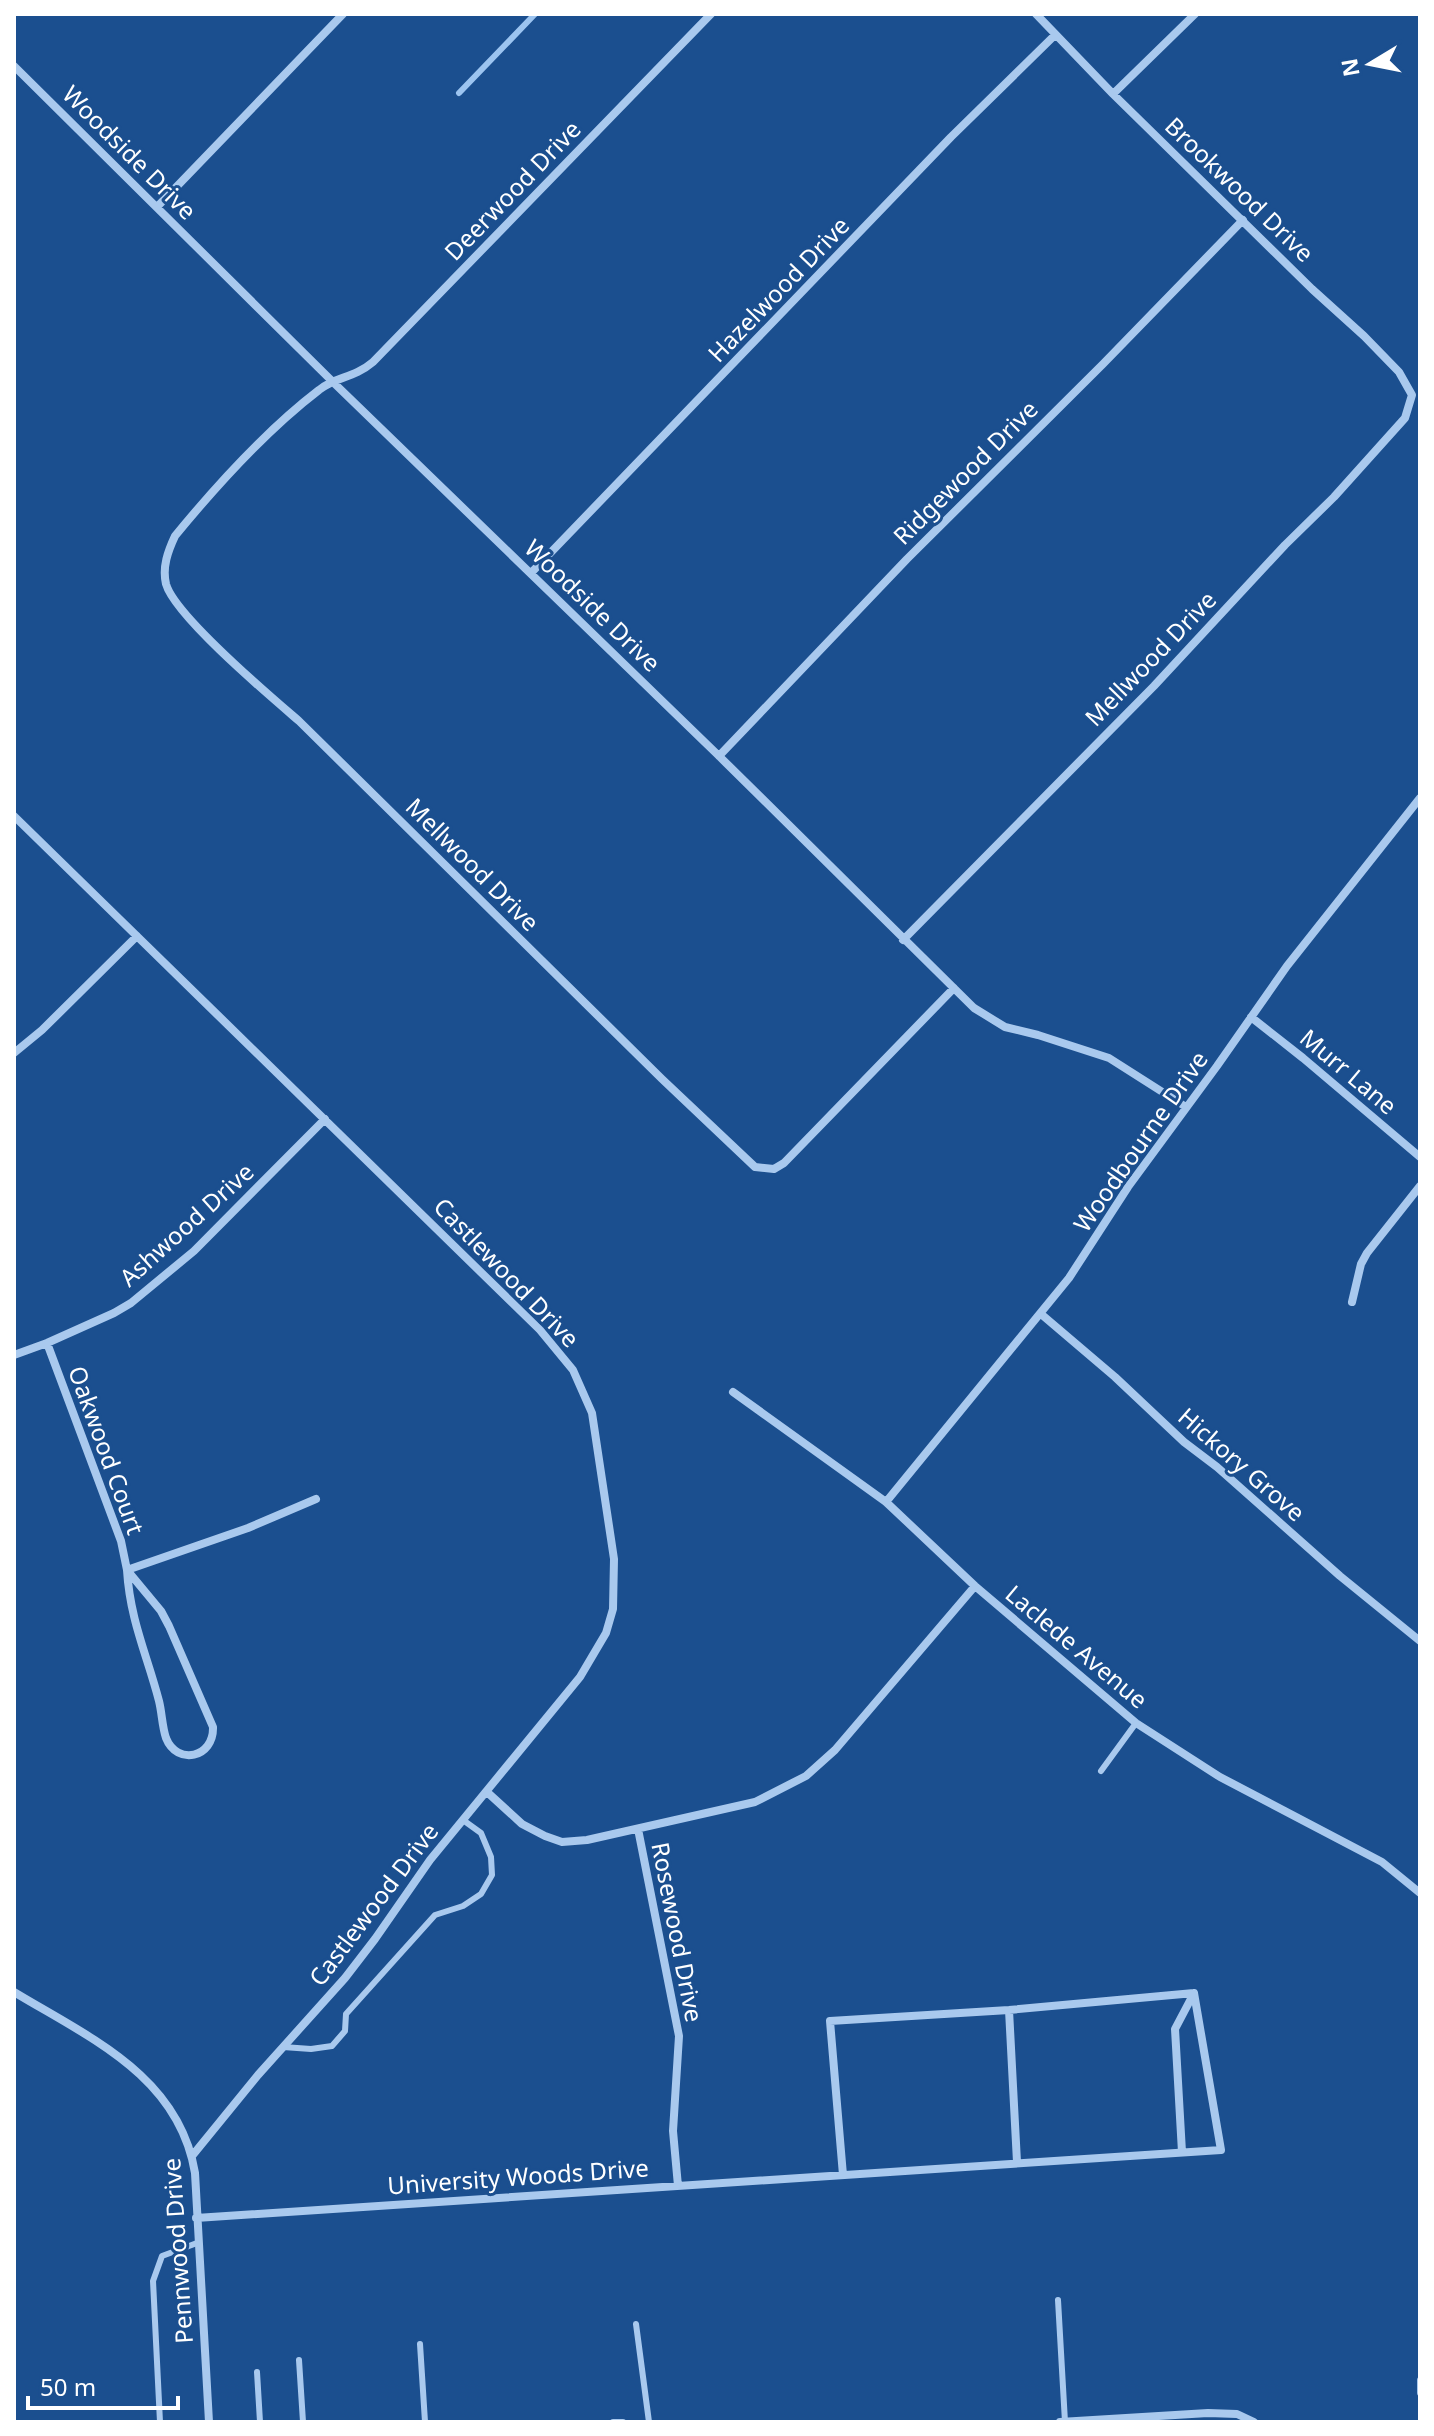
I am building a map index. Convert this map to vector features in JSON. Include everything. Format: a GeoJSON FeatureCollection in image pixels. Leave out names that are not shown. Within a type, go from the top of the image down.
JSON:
{"type":"FeatureCollection","features":[{"type":"Feature","properties":{"kind":"street"},"geometry":{"type":"LineString","coordinates":[[157,207],[343,14]]}},
{"type":"Feature","properties":{"kind":"street","name":"Deerwood Drive"},"geometry":{"type":"LineString","coordinates":[[334,382],[358,374],[373,362],[711,14]]}},
{"type":"Feature","properties":{"kind":"street","name":"Brookwood Drive"},"geometry":{"type":"LineString","coordinates":[[1036,14],[1113,94],[1364,336],[1399,372],[1412,395]]}},
{"type":"Feature","properties":{"kind":"street"},"geometry":{"type":"LineString","coordinates":[[1113,94],[1195,14]]}},
{"type":"Feature","properties":{"kind":"street","name":"Hazelwood Drive"},"geometry":{"type":"LineString","coordinates":[[531,573],[951,137],[1055,35]]}},
{"type":"Feature","properties":{"kind":"street","name":"Woodside Drive"},"geometry":{"type":"LineString","coordinates":[[14,66],[974,1008],[993,1022],[1109,1058],[1186,1107]]}},
{"type":"Feature","properties":{"kind":"street","name":"Ridgewood Drive"},"geometry":{"type":"LineString","coordinates":[[719,756],[907,559],[1243,220]]}},
{"type":"Feature","properties":{"kind":"street","name":"Mellwood Drive"},"geometry":{"type":"LineString","coordinates":[[334,382],[322,387],[264,439],[187,522],[167,552],[166,583],[173,597],[250,679],[299,721],[755,1167],[774,1169],[784,1163],[954,988]]}},
{"type":"Feature","properties":{"kind":"street","name":"Mellwood Drive"},"geometry":{"type":"LineString","coordinates":[[903,940],[1154,686],[1334,497],[1405,418],[1412,395]]}},
{"type":"Feature","properties":{"kind":"street","name":"Woodbourne Drive"},"geometry":{"type":"LineString","coordinates":[[886,1502],[1069,1278],[1128,1187],[1287,966],[1420,798]]}},
{"type":"Feature","properties":{"kind":"street","name":"Castlewood Drive"},"geometry":{"type":"LineString","coordinates":[[14,816],[540,1330],[573,1370],[592,1413],[614,1559],[613,1609],[606,1633],[580,1677],[430,1860],[345,1978],[192,2156]]}},
{"type":"Feature","properties":{"kind":"street"},"geometry":{"type":"LineString","coordinates":[[14,1053],[42,1030],[137,936]]}},
{"type":"Feature","properties":{"kind":"street","name":"Murr Lane"},"geometry":{"type":"LineString","coordinates":[[1251,1017],[1420,1157]]}},
{"type":"Feature","properties":{"kind":"street","name":"Ashwood Drive"},"geometry":{"type":"LineString","coordinates":[[14,1355],[114,1313],[163,1278],[194,1251],[325,1119]]}},
{"type":"Feature","properties":{"kind":"street"},"geometry":{"type":"LineString","coordinates":[[1352,1302],[1361,1264],[1367,1253],[1420,1186]]}},
{"type":"Feature","properties":{"kind":"street","name":"Hickory Grove"},"geometry":{"type":"LineString","coordinates":[[1041,1314],[1115,1377],[1184,1442],[1420,1641]]}},
{"type":"Feature","properties":{"kind":"street","name":"Oakwood Court"},"geometry":{"type":"LineString","coordinates":[[47,1343],[121,1541],[129,1602],[159,1702],[167,1741],[174,1750],[186,1755],[198,1754],[208,1748],[214,1738],[213,1727],[161,1611],[127,1570]]}},
{"type":"Feature","properties":{"kind":"street","name":"Laclede Avenue"},"geometry":{"type":"LineString","coordinates":[[733,1392],[886,1502],[975,1586],[1136,1723],[1220,1777],[1382,1862],[1420,1893]]}},
{"type":"Feature","properties":{"kind":"street"},"geometry":{"type":"LineString","coordinates":[[127,1570],[248,1528],[316,1499]]}},
{"type":"Feature","properties":{"kind":"street"},"geometry":{"type":"LineString","coordinates":[[487,1792],[522,1824],[562,1842],[638,1829],[772,1796],[806,1776],[835,1750],[975,1586]]}},
{"type":"Feature","properties":{"kind":"street","name":"Rosewood Drive"},"geometry":{"type":"LineString","coordinates":[[638,1829],[679,2036],[673,2131],[678,2186]]}},
{"type":"Feature","properties":{"kind":"street","name":"Pennwood Drive"},"geometry":{"type":"LineString","coordinates":[[14,1992],[119,2056],[151,2083],[178,2120],[192,2156],[209,2422]]}},
{"type":"Feature","properties":{"kind":"street"},"geometry":{"type":"LineString","coordinates":[[843,2175],[830,2021],[1009,2010],[1194,1993]]}},
{"type":"Feature","properties":{"kind":"street"},"geometry":{"type":"LineString","coordinates":[[1182,2152],[1175,2029],[1194,1993]]}},
{"type":"Feature","properties":{"kind":"street","name":"University Woods Drive"},"geometry":{"type":"LineString","coordinates":[[196,2218],[1221,2150],[1194,1993]]}},
{"type":"Feature","properties":{"kind":"street"},"geometry":{"type":"LineString","coordinates":[[1009,2010],[1017,2162]]}},
{"type":"Feature","properties":{"kind":"street"},"geometry":{"type":"LineString","coordinates":[[1062,2422],[1237,2414],[1254,2422]]}},
{"type":"Feature","properties":{"kind":"lane"},"geometry":{"type":"LineString","coordinates":[[1101,1771],[1136,1723]]}},
{"type":"Feature","properties":{"kind":"lane"},"geometry":{"type":"LineString","coordinates":[[283,2047],[311,2049],[332,2046],[345,2031],[346,2014],[435,1915],[463,1906],[481,1894],[492,1875],[491,1857],[481,1833],[463,1820]]}},
{"type":"Feature","properties":{"kind":"lane"},"geometry":{"type":"LineString","coordinates":[[160,2422],[153,2281],[162,2256],[197,2243]]}},
{"type":"Feature","properties":{"kind":"lane"},"geometry":{"type":"LineString","coordinates":[[1058,2300],[1062,2422]]}},
{"type":"Feature","properties":{"kind":"lane"},"geometry":{"type":"LineString","coordinates":[[636,2324],[649,2422]]}},
{"type":"Feature","properties":{"kind":"lane"},"geometry":{"type":"LineString","coordinates":[[420,2344],[425,2422]]}},
{"type":"Feature","properties":{"kind":"lane"},"geometry":{"type":"LineString","coordinates":[[299,2360],[303,2422]]}},
{"type":"Feature","properties":{"kind":"lane"},"geometry":{"type":"LineString","coordinates":[[257,2372],[260,2422]]}},
{"type":"Feature","properties":{"kind":"lane"},"geometry":{"type":"LineString","coordinates":[[1420,2380],[1420,2393]]}},
{"type":"Feature","properties":{"kind":"lane"},"geometry":{"type":"LineString","coordinates":[[613,2422],[623,2422]]}},
{"type":"Feature","properties":{"kind":"waterway"},"geometry":{"type":"LineString","coordinates":[[459,93],[535,14]]}}]}
